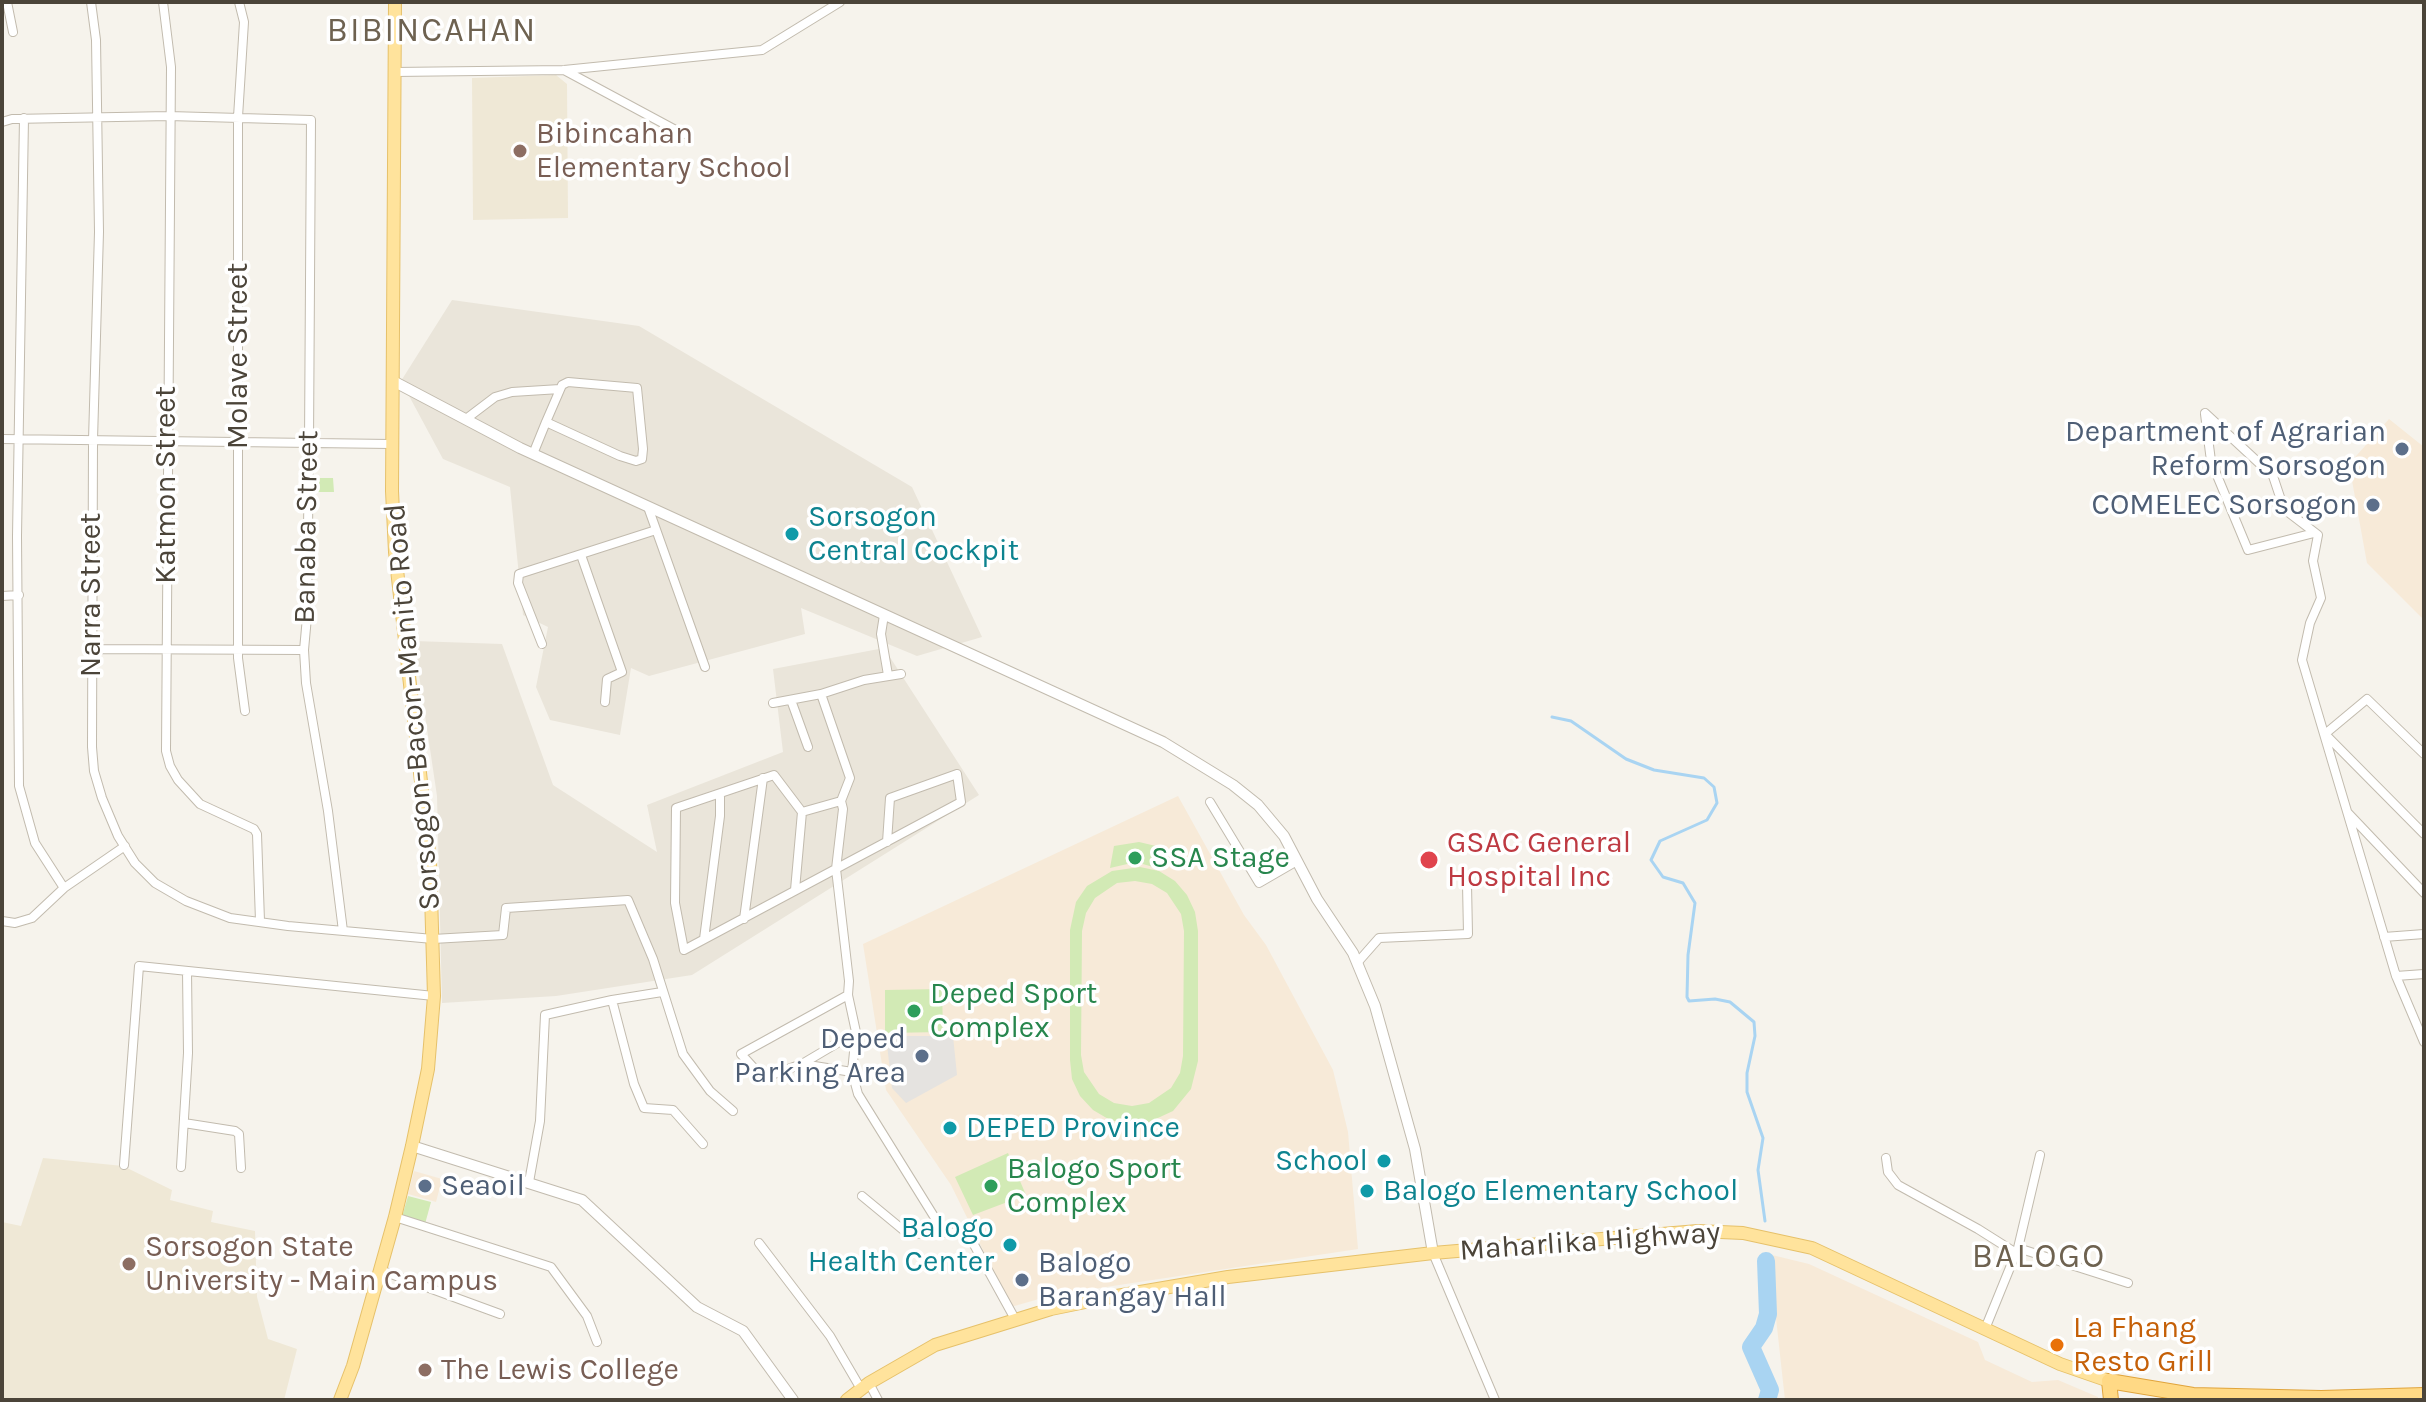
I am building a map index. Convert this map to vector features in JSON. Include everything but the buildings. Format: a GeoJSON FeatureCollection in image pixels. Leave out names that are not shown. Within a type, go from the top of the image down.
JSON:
{"type":"FeatureCollection","features":[{"type":"Feature","properties":{"kind":"highway","name":"Maharlika Highway"},"geometry":{"type":"LineString","coordinates":[[2116,1383],[2193,1395],[2321,1398],[2424,1395]]}},
{"type":"Feature","properties":{"kind":"highway"},"geometry":{"type":"LineString","coordinates":[[2111,1400],[2116,1383]]}},
{"type":"Feature","properties":{"kind":"highway"},"geometry":{"type":"LineString","coordinates":[[2116,1383],[2124,1400]]}},
{"type":"Feature","properties":{"kind":"main road","name":"Sorsogon-Bacon-Manito Road"},"geometry":{"type":"LineString","coordinates":[[340,1400],[353,1366],[412,1146],[428,1069],[434,996],[424,788],[395,552],[391,444],[395,2]]}},
{"type":"Feature","properties":{"kind":"main road","name":"Maharlika Highway"},"geometry":{"type":"LineString","coordinates":[[847,1400],[935,1345],[1064,1306],[1199,1282],[1433,1253],[1698,1231],[1743,1233],[1812,1248],[2060,1364],[2116,1383]]}},
{"type":"Feature","properties":{"kind":"street"},"geometry":{"type":"LineString","coordinates":[[7,2],[13,32]]}},
{"type":"Feature","properties":{"kind":"street","name":"Narra Street"},"geometry":{"type":"LineString","coordinates":[[91,2],[96,40],[99,232],[91,649],[94,771],[102,798],[125,846],[135,863],[155,883],[186,901],[230,918],[343,931],[433,939],[503,935],[506,908],[628,900],[653,959],[662,992]]}},
{"type":"Feature","properties":{"kind":"street","name":"Katmon Street"},"geometry":{"type":"LineString","coordinates":[[163,2],[171,67],[166,751],[170,766],[200,804],[254,829],[257,834],[260,921]]}},
{"type":"Feature","properties":{"kind":"street","name":"Molave Street"},"geometry":{"type":"LineString","coordinates":[[239,2],[244,22],[238,117],[238,650],[245,711]]}},
{"type":"Feature","properties":{"kind":"street"},"geometry":{"type":"LineString","coordinates":[[394,72],[564,70],[762,50],[840,2]]}},
{"type":"Feature","properties":{"kind":"street"},"geometry":{"type":"LineString","coordinates":[[564,70],[683,134]]}},
{"type":"Feature","properties":{"kind":"street"},"geometry":{"type":"LineString","coordinates":[[2,122],[24,118],[238,117]]}},
{"type":"Feature","properties":{"kind":"street","name":"Banaba Street"},"geometry":{"type":"LineString","coordinates":[[238,117],[311,120],[307,617],[304,650],[306,683],[328,811],[343,931]]}},
{"type":"Feature","properties":{"kind":"street"},"geometry":{"type":"LineString","coordinates":[[24,118],[18,439],[19,786],[35,843],[64,888]]}},
{"type":"Feature","properties":{"kind":"street"},"geometry":{"type":"LineString","coordinates":[[393,381],[533,454],[1163,742],[1233,785],[1258,805],[1284,836],[1357,963],[1383,1029],[1399,1099],[1415,1149],[1433,1253],[1495,1400]]}},
{"type":"Feature","properties":{"kind":"street"},"geometry":{"type":"LineString","coordinates":[[533,454],[546,422],[560,389],[568,382],[637,388],[642,459],[636,461],[620,456],[546,422]]}},
{"type":"Feature","properties":{"kind":"street"},"geometry":{"type":"LineString","coordinates":[[466,419],[495,397],[512,392],[560,389]]}},
{"type":"Feature","properties":{"kind":"street"},"geometry":{"type":"LineString","coordinates":[[2314,533],[2248,550],[2211,461],[2205,413],[2273,476],[2284,509],[2318,535],[2313,561],[2321,598],[2310,623],[2302,660],[2396,976],[2424,1042]]}},
{"type":"Feature","properties":{"kind":"street"},"geometry":{"type":"LineString","coordinates":[[2,439],[391,444]]}},
{"type":"Feature","properties":{"kind":"street"},"geometry":{"type":"LineString","coordinates":[[648,507],[705,667]]}},
{"type":"Feature","properties":{"kind":"street"},"geometry":{"type":"LineString","coordinates":[[542,644],[517,577],[519,574],[656,530]]}},
{"type":"Feature","properties":{"kind":"street"},"geometry":{"type":"LineString","coordinates":[[581,555],[622,672],[611,675],[605,682],[605,702]]}},
{"type":"Feature","properties":{"kind":"street"},"geometry":{"type":"LineString","coordinates":[[2,596],[19,595]]}},
{"type":"Feature","properties":{"kind":"street"},"geometry":{"type":"LineString","coordinates":[[884,615],[881,634],[888,675]]}},
{"type":"Feature","properties":{"kind":"street"},"geometry":{"type":"LineString","coordinates":[[91,649],[304,650]]}},
{"type":"Feature","properties":{"kind":"street"},"geometry":{"type":"LineString","coordinates":[[773,703],[901,674]]}},
{"type":"Feature","properties":{"kind":"street"},"geometry":{"type":"LineString","coordinates":[[821,694],[850,778],[841,801],[843,809],[836,869],[848,995],[856,1032],[852,1072],[858,1094],[943,1231]]}},
{"type":"Feature","properties":{"kind":"street"},"geometry":{"type":"LineString","coordinates":[[2325,734],[2367,699],[2424,754]]}},
{"type":"Feature","properties":{"kind":"street"},"geometry":{"type":"LineString","coordinates":[[791,700],[808,747]]}},
{"type":"Feature","properties":{"kind":"street"},"geometry":{"type":"LineString","coordinates":[[2325,734],[2424,834]]}},
{"type":"Feature","properties":{"kind":"street"},"geometry":{"type":"LineString","coordinates":[[795,890],[802,812],[774,775],[676,808],[675,903],[684,950],[744,919],[795,890],[887,842],[961,802],[957,774],[890,798],[887,842]]}},
{"type":"Feature","properties":{"kind":"street"},"geometry":{"type":"LineString","coordinates":[[744,919],[763,778]]}},
{"type":"Feature","properties":{"kind":"street"},"geometry":{"type":"LineString","coordinates":[[704,939],[720,795]]}},
{"type":"Feature","properties":{"kind":"street"},"geometry":{"type":"LineString","coordinates":[[802,812],[841,801]]}},
{"type":"Feature","properties":{"kind":"street"},"geometry":{"type":"LineString","coordinates":[[1210,802],[1259,883],[1297,861]]}},
{"type":"Feature","properties":{"kind":"street"},"geometry":{"type":"LineString","coordinates":[[2348,813],[2424,893]]}},
{"type":"Feature","properties":{"kind":"street"},"geometry":{"type":"LineString","coordinates":[[2,921],[15,923],[32,918],[64,888],[125,846]]}},
{"type":"Feature","properties":{"kind":"street"},"geometry":{"type":"LineString","coordinates":[[1357,963],[1379,938],[1468,934],[1467,884]]}},
{"type":"Feature","properties":{"kind":"street"},"geometry":{"type":"LineString","coordinates":[[2384,937],[2424,934]]}},
{"type":"Feature","properties":{"kind":"street"},"geometry":{"type":"LineString","coordinates":[[124,1165],[139,966],[434,996]]}},
{"type":"Feature","properties":{"kind":"street"},"geometry":{"type":"LineString","coordinates":[[181,1167],[188,1053],[187,971]]}},
{"type":"Feature","properties":{"kind":"street"},"geometry":{"type":"LineString","coordinates":[[2396,976],[2424,974]]}},
{"type":"Feature","properties":{"kind":"street"},"geometry":{"type":"LineString","coordinates":[[529,1182],[540,1121],[545,1015],[662,992],[683,1054],[710,1091],[733,1111]]}},
{"type":"Feature","properties":{"kind":"street"},"geometry":{"type":"LineString","coordinates":[[848,995],[741,1054],[763,1078],[802,1064],[856,1032]]}},
{"type":"Feature","properties":{"kind":"street"},"geometry":{"type":"LineString","coordinates":[[612,1000],[634,1084],[644,1108],[673,1110],[703,1144]]}},
{"type":"Feature","properties":{"kind":"street"},"geometry":{"type":"LineString","coordinates":[[802,1064],[852,1072]]}},
{"type":"Feature","properties":{"kind":"street"},"geometry":{"type":"LineString","coordinates":[[184,1123],[239,1134],[241,1168]]}},
{"type":"Feature","properties":{"kind":"street"},"geometry":{"type":"LineString","coordinates":[[412,1146],[582,1200],[697,1307],[743,1331],[793,1400]]}},
{"type":"Feature","properties":{"kind":"street"},"geometry":{"type":"LineString","coordinates":[[1985,1329],[2017,1250],[2040,1155]]}},
{"type":"Feature","properties":{"kind":"street"},"geometry":{"type":"LineString","coordinates":[[1886,1158],[1888,1172],[1898,1185],[2017,1250],[2128,1283]]}},
{"type":"Feature","properties":{"kind":"street"},"geometry":{"type":"LineString","coordinates":[[862,1196],[908,1234],[967,1232],[1015,1319]]}},
{"type":"Feature","properties":{"kind":"street"},"geometry":{"type":"LineString","coordinates":[[395,1217],[551,1267],[587,1316],[597,1342]]}},
{"type":"Feature","properties":{"kind":"street"},"geometry":{"type":"LineString","coordinates":[[759,1243],[878,1400]]}},
{"type":"Feature","properties":{"kind":"street"},"geometry":{"type":"LineString","coordinates":[[380,1270],[500,1314]]}},
{"type":"Feature","properties":{"kind":"shaded area","name":"Bibincahan Elementary School"},"geometry":{"type":"Polygon","coordinates":[[[556,75],[567,84],[568,218],[473,220],[472,78],[556,75]]]}},
{"type":"Feature","properties":{"kind":"shaded area"},"geometry":{"type":"Polygon","coordinates":[[[452,300],[639,326],[912,487],[982,637],[917,656],[801,608],[805,634],[649,676],[631,668],[620,735],[550,720],[536,687],[548,627],[523,615],[510,487],[443,459],[401,381],[452,300]]]}},
{"type":"Feature","properties":{"kind":"shaded area"},"geometry":{"type":"Polygon","coordinates":[[[2389,419],[2424,447],[2424,620],[2367,563],[2349,464],[2389,419]]]}},
{"type":"Feature","properties":{"kind":"shaded area"},"geometry":{"type":"Polygon","coordinates":[[[414,641],[502,644],[553,785],[657,852],[647,805],[783,752],[773,669],[884,648],[979,795],[692,975],[556,996],[442,1003],[437,796],[414,641]]]}},
{"type":"Feature","properties":{"kind":"shaded area"},"geometry":{"type":"Polygon","coordinates":[[[1178,796],[1244,915],[1266,945],[1333,1070],[1348,1132],[1358,1249],[1053,1295],[1011,1307],[951,1185],[886,1090],[863,944],[1178,796]]]}},
{"type":"Feature","properties":{"kind":"shaded area","name":"Deped Parking Area"},"geometry":{"type":"Polygon","coordinates":[[[886,1036],[953,1036],[957,1075],[906,1103],[892,1088],[886,1036]]]}},
{"type":"Feature","properties":{"kind":"shaded area","name":"Sorsogon State University - Main Campus"},"geometry":{"type":"Polygon","coordinates":[[[43,1158],[123,1166],[172,1190],[170,1200],[213,1211],[211,1222],[255,1231],[257,1297],[268,1339],[297,1349],[284,1400],[2,1400],[2,1222],[21,1226],[43,1158]]]}},
{"type":"Feature","properties":{"kind":"shaded area","name":"Seaoil"},"geometry":{"type":"Polygon","coordinates":[[[414,1171],[442,1179],[436,1202],[408,1194],[414,1171]]]}},
{"type":"Feature","properties":{"kind":"shaded area"},"geometry":{"type":"Polygon","coordinates":[[[1772,1255],[1809,1264],[1978,1342],[1985,1360],[2032,1382],[2058,1380],[2098,1397],[2098,1400],[1785,1400],[1772,1255]]]}},
{"type":"Feature","properties":{"kind":"green space"},"geometry":{"type":"Polygon","coordinates":[[[315,478],[333,478],[334,492],[315,492],[315,478]]]}},
{"type":"Feature","properties":{"kind":"green space","name":"SSA Stage"},"geometry":{"type":"Polygon","coordinates":[[[1139,842],[1156,846],[1160,869],[1136,862],[1110,868],[1114,846],[1139,842]]]}},
{"type":"Feature","properties":{"kind":"green space"},"geometry":{"type":"Polygon","coordinates":[[[1140,867],[1159,871],[1175,881],[1187,895],[1195,912],[1198,931],[1198,1061],[1191,1089],[1173,1111],[1147,1123],[1128,1124],[1110,1120],[1093,1110],[1080,1096],[1072,1079],[1070,930],[1076,902],[1087,886],[1112,871],[1140,867]],[[1135,881],[1117,883],[1095,898],[1086,913],[1082,931],[1081,1055],[1084,1072],[1099,1094],[1114,1103],[1132,1106],[1149,1103],[1171,1088],[1180,1073],[1183,1056],[1184,931],[1181,914],[1167,893],[1152,884],[1135,881]]]}},
{"type":"Feature","properties":{"kind":"green space","name":"Deped Sport Complex"},"geometry":{"type":"Polygon","coordinates":[[[942,989],[943,1032],[885,1033],[885,990],[942,989]]]}},
{"type":"Feature","properties":{"kind":"green space","name":"Balogo Sport Complex"},"geometry":{"type":"Polygon","coordinates":[[[1008,1153],[1026,1195],[973,1215],[955,1177],[1008,1153]]]}},
{"type":"Feature","properties":{"kind":"green space"},"geometry":{"type":"Polygon","coordinates":[[[408,1196],[431,1202],[425,1224],[402,1217],[408,1196]]]}},
{"type":"Feature","properties":{"kind":"waterway"},"geometry":{"type":"LineString","coordinates":[[1552,717],[1571,721],[1626,759],[1654,770],[1704,778],[1714,787],[1717,803],[1707,820],[1660,841],[1651,860],[1663,877],[1683,883],[1695,903],[1688,955],[1689,1001],[1715,999],[1730,1002],[1754,1022],[1747,1092],[1763,1138],[1758,1170],[1765,1221]]}},
{"type":"Feature","properties":{"kind":"waterway"},"geometry":{"type":"LineString","coordinates":[[1766,1261],[1768,1314],[1764,1328],[1751,1347],[1770,1390],[1767,1400]]}},
{"type":"Feature","properties":{"kind":"place","name":"Bibincahan Elementary School"},"geometry":{"type":"Point","coordinates":[520,151]}},
{"type":"Feature","properties":{"kind":"place","name":"Department of Agrarian Reform Sorsogon"},"geometry":{"type":"Point","coordinates":[2402,449]}},
{"type":"Feature","properties":{"kind":"place","name":"COMELEC Sorsogon"},"geometry":{"type":"Point","coordinates":[2373,505]}},
{"type":"Feature","properties":{"kind":"place","name":"Sorsogon Central Cockpit"},"geometry":{"type":"Point","coordinates":[792,534]}},
{"type":"Feature","properties":{"kind":"place","name":"SSA Stage"},"geometry":{"type":"Point","coordinates":[1135,858]}},
{"type":"Feature","properties":{"kind":"place","name":"GSAC General Hospital Inc"},"geometry":{"type":"Point","coordinates":[1429,860]}},
{"type":"Feature","properties":{"kind":"place","name":"Deped Sport Complex"},"geometry":{"type":"Point","coordinates":[914,1011]}},
{"type":"Feature","properties":{"kind":"place","name":"Deped Parking Area"},"geometry":{"type":"Point","coordinates":[922,1056]}},
{"type":"Feature","properties":{"kind":"place","name":"DEPED Province"},"geometry":{"type":"Point","coordinates":[950,1128]}},
{"type":"Feature","properties":{"kind":"place","name":"School"},"geometry":{"type":"Point","coordinates":[1384,1161]}},
{"type":"Feature","properties":{"kind":"place","name":"Seaoil"},"geometry":{"type":"Point","coordinates":[425,1186]}},
{"type":"Feature","properties":{"kind":"place","name":"Balogo Sport Complex"},"geometry":{"type":"Point","coordinates":[991,1186]}},
{"type":"Feature","properties":{"kind":"place","name":"Balogo Elementary School"},"geometry":{"type":"Point","coordinates":[1367,1191]}},
{"type":"Feature","properties":{"kind":"place","name":"Balogo Health Center"},"geometry":{"type":"Point","coordinates":[1010,1245]}},
{"type":"Feature","properties":{"kind":"place","name":"Sorsogon State University - Main Campus"},"geometry":{"type":"Point","coordinates":[129,1264]}},
{"type":"Feature","properties":{"kind":"place","name":"Balogo Barangay Hall"},"geometry":{"type":"Point","coordinates":[1022,1280]}},
{"type":"Feature","properties":{"kind":"place","name":"La Fhang Resto Grill"},"geometry":{"type":"Point","coordinates":[2057,1345]}},
{"type":"Feature","properties":{"kind":"place","name":"The Lewis College"},"geometry":{"type":"Point","coordinates":[425,1370]}},
{"type":"Feature","properties":{"kind":"district","name":"BIBINCAHAN"},"geometry":{"type":"Point","coordinates":[432,31]}},
{"type":"Feature","properties":{"kind":"district","name":"BALOGO"},"geometry":{"type":"Point","coordinates":[2039,1257]}}]}
